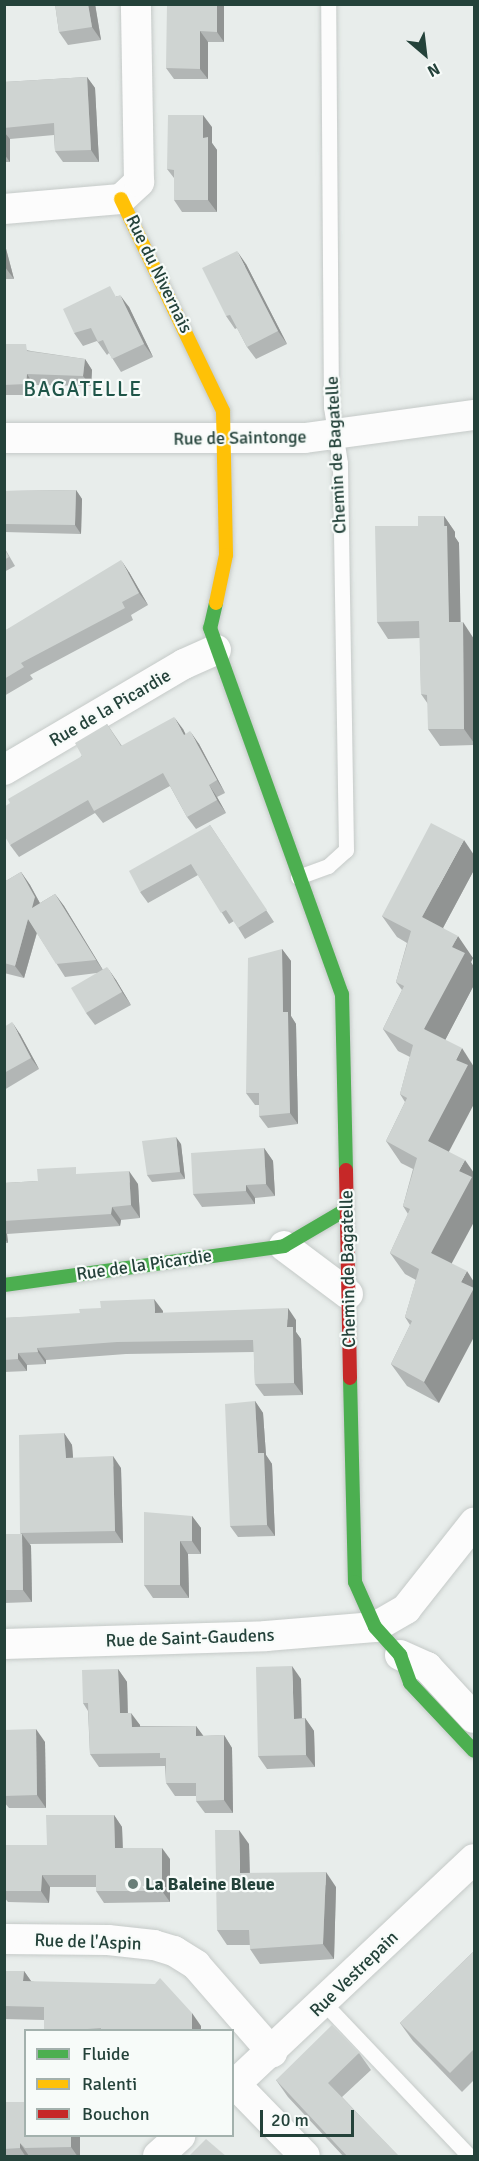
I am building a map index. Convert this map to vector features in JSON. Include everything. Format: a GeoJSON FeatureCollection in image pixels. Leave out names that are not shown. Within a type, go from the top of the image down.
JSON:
{"type":"FeatureCollection","features":[{"type":"Feature","properties":{"kind":"street","name":"Rue du Nivernais"},"geometry":{"type":"LineString","coordinates":[[136,4],[139,182],[121,199],[216,394],[223,411],[224,439]]}},
{"type":"Feature","properties":{"kind":"street"},"geometry":{"type":"LineString","coordinates":[[4,209],[121,199]]}},
{"type":"Feature","properties":{"kind":"street","name":"Rue de Saintonge"},"geometry":{"type":"LineString","coordinates":[[4,438],[224,439],[336,435],[474,415]]}},
{"type":"Feature","properties":{"kind":"street","name":"Chemin de Bagatelle"},"geometry":{"type":"LineString","coordinates":[[224,439],[226,555],[210,628],[216,650],[342,994],[355,1582],[375,1627],[400,1655],[410,1683],[474,1750]]}},
{"type":"Feature","properties":{"kind":"street","name":"Rue de la Picardie"},"geometry":{"type":"LineString","coordinates":[[4,770],[216,650]]}},
{"type":"Feature","properties":{"kind":"street","name":"Rue de la Picardie"},"geometry":{"type":"LineString","coordinates":[[4,1285],[284,1246],[346,1209]]}},
{"type":"Feature","properties":{"kind":"street"},"geometry":{"type":"LineString","coordinates":[[284,1246],[348,1294]]}},
{"type":"Feature","properties":{"kind":"street"},"geometry":{"type":"LineString","coordinates":[[375,1627],[406,1609],[474,1522]]}},
{"type":"Feature","properties":{"kind":"street","name":"Rue de Saint-Gaudens"},"geometry":{"type":"LineString","coordinates":[[4,1644],[266,1636],[375,1627]]}},
{"type":"Feature","properties":{"kind":"street","name":"Chemin de Bagatelle"},"geometry":{"type":"LineString","coordinates":[[400,1655],[427,1667],[474,1718]]}},
{"type":"Feature","properties":{"kind":"street","name":"Rue Vestrepain"},"geometry":{"type":"LineString","coordinates":[[234,2086],[474,1859]]}},
{"type":"Feature","properties":{"kind":"street","name":"Rue de l'Aspin"},"geometry":{"type":"LineString","coordinates":[[4,1939],[108,1940],[154,1945],[174,1951],[196,1965],[272,2052]]}},
{"type":"Feature","properties":{"kind":"street"},"geometry":{"type":"LineString","coordinates":[[234,2086],[305,2157]]}},
{"type":"Feature","properties":{"kind":"street"},"geometry":{"type":"LineString","coordinates":[[158,2157],[179,2137]]}},
{"type":"Feature","properties":{"kind":"lane","name":"Chemin de Bagatelle"},"geometry":{"type":"LineString","coordinates":[[298,877],[328,866],[346,850],[340,463],[331,407],[328,4]]}},
{"type":"Feature","properties":{"kind":"lane"},"geometry":{"type":"LineString","coordinates":[[324,2003],[469,2157]]}},
{"type":"Feature","properties":{"kind":"building"},"geometry":{"type":"Polygon","coordinates":[[[55,4],[88,4],[92,27],[59,32],[55,4]]]}},
{"type":"Feature","properties":{"kind":"building"},"geometry":{"type":"Polygon","coordinates":[[[167,4],[217,4],[217,32],[200,31],[200,69],[166,68],[167,4]]]}},
{"type":"Feature","properties":{"kind":"building"},"geometry":{"type":"Polygon","coordinates":[[[87,77],[91,150],[55,151],[54,123],[4,128],[4,82],[87,77]]]}},
{"type":"Feature","properties":{"kind":"building"},"geometry":{"type":"Polygon","coordinates":[[[168,115],[203,115],[203,138],[208,137],[208,200],[174,200],[174,170],[167,169],[168,115]]]}},
{"type":"Feature","properties":{"kind":"building"},"geometry":{"type":"Polygon","coordinates":[[[237,251],[278,331],[247,347],[230,315],[226,316],[202,268],[237,251]]]}},
{"type":"Feature","properties":{"kind":"building"},"geometry":{"type":"Polygon","coordinates":[[[110,286],[116,297],[120,295],[144,344],[112,359],[103,340],[98,342],[91,328],[74,333],[63,309],[110,286]]]}},
{"type":"Feature","properties":{"kind":"building"},"geometry":{"type":"Polygon","coordinates":[[[4,344],[26,344],[27,351],[85,359],[83,376],[27,374],[26,384],[4,385],[4,344]]]}},
{"type":"Feature","properties":{"kind":"building"},"geometry":{"type":"Polygon","coordinates":[[[76,490],[75,525],[4,524],[4,491],[76,490]]]}},
{"type":"Feature","properties":{"kind":"building"},"geometry":{"type":"Polygon","coordinates":[[[418,516],[444,516],[444,526],[447,526],[449,622],[463,622],[464,729],[428,729],[427,695],[421,694],[419,621],[377,622],[375,526],[418,526],[418,516]]]}},
{"type":"Feature","properties":{"kind":"building"},"geometry":{"type":"Polygon","coordinates":[[[4,548],[9,557],[4,560],[4,548]]]}},
{"type":"Feature","properties":{"kind":"building"},"geometry":{"type":"Polygon","coordinates":[[[121,560],[139,593],[122,602],[125,608],[21,663],[24,667],[4,679],[4,631],[121,560]]]}},
{"type":"Feature","properties":{"kind":"building"},"geometry":{"type":"Polygon","coordinates":[[[174,717],[184,735],[190,731],[217,780],[209,785],[217,800],[187,817],[163,773],[94,811],[88,800],[10,845],[4,835],[4,807],[10,803],[8,799],[82,756],[75,743],[107,724],[121,746],[174,717]]]}},
{"type":"Feature","properties":{"kind":"building"},"geometry":{"type":"Polygon","coordinates":[[[431,823],[464,840],[422,917],[458,936],[452,947],[465,953],[424,1029],[462,1048],[456,1060],[468,1065],[428,1141],[465,1160],[459,1171],[472,1177],[431,1253],[467,1271],[461,1282],[474,1288],[424,1382],[391,1364],[412,1321],[405,1317],[419,1269],[390,1253],[410,1209],[403,1206],[417,1158],[386,1141],[407,1098],[400,1094],[413,1045],[383,1029],[404,986],[396,982],[411,931],[382,916],[431,823]]]}},
{"type":"Feature","properties":{"kind":"building"},"geometry":{"type":"Polygon","coordinates":[[[210,825],[267,910],[238,928],[226,910],[221,913],[191,864],[140,892],[129,871],[210,825]]]}},
{"type":"Feature","properties":{"kind":"building"},"geometry":{"type":"Polygon","coordinates":[[[21,872],[35,897],[32,908],[55,894],[96,960],[56,964],[28,919],[15,966],[4,963],[4,882],[21,872]]]}},
{"type":"Feature","properties":{"kind":"building"},"geometry":{"type":"Polygon","coordinates":[[[282,949],[283,1012],[288,1012],[290,1113],[259,1116],[259,1093],[246,1093],[248,958],[282,949]]]}},
{"type":"Feature","properties":{"kind":"building"},"geometry":{"type":"Polygon","coordinates":[[[107,967],[122,992],[86,1013],[71,988],[107,967]]]}},
{"type":"Feature","properties":{"kind":"building"},"geometry":{"type":"Polygon","coordinates":[[[12,1022],[31,1058],[4,1073],[4,1027],[12,1022]]]}},
{"type":"Feature","properties":{"kind":"building"},"geometry":{"type":"Polygon","coordinates":[[[176,1137],[180,1172],[147,1175],[142,1141],[176,1137]]]}},
{"type":"Feature","properties":{"kind":"building"},"geometry":{"type":"Polygon","coordinates":[[[264,1148],[266,1184],[246,1185],[246,1191],[193,1194],[191,1153],[264,1148]]]}},
{"type":"Feature","properties":{"kind":"building"},"geometry":{"type":"Polygon","coordinates":[[[76,1167],[76,1174],[129,1171],[131,1205],[112,1207],[111,1214],[4,1221],[4,1183],[38,1181],[37,1169],[76,1167]]]}},
{"type":"Feature","properties":{"kind":"building"},"geometry":{"type":"Polygon","coordinates":[[[154,1299],[155,1313],[288,1308],[287,1327],[293,1327],[294,1383],[255,1384],[253,1340],[117,1342],[37,1348],[38,1352],[18,1353],[18,1359],[4,1360],[4,1318],[80,1313],[79,1309],[101,1308],[100,1301],[154,1299]]]}},
{"type":"Feature","properties":{"kind":"building"},"geometry":{"type":"Polygon","coordinates":[[[255,1401],[258,1453],[264,1453],[267,1525],[230,1526],[225,1404],[255,1401]]]}},
{"type":"Feature","properties":{"kind":"building"},"geometry":{"type":"Polygon","coordinates":[[[64,1433],[66,1458],[113,1456],[115,1531],[20,1533],[19,1435],[64,1433]]]}},
{"type":"Feature","properties":{"kind":"building"},"geometry":{"type":"Polygon","coordinates":[[[144,1512],[192,1516],[192,1541],[180,1541],[180,1585],[144,1585],[144,1512]]]}},
{"type":"Feature","properties":{"kind":"building"},"geometry":{"type":"Polygon","coordinates":[[[4,1534],[22,1534],[23,1590],[4,1590],[4,1534]]]}},
{"type":"Feature","properties":{"kind":"building"},"geometry":{"type":"Polygon","coordinates":[[[292,1666],[294,1719],[305,1718],[306,1755],[258,1756],[256,1667],[292,1666]]]}},
{"type":"Feature","properties":{"kind":"building"},"geometry":{"type":"Polygon","coordinates":[[[118,1669],[120,1713],[131,1713],[132,1727],[196,1726],[196,1736],[224,1735],[224,1800],[196,1801],[196,1783],[166,1783],[166,1758],[160,1758],[160,1753],[90,1754],[88,1703],[83,1703],[82,1670],[118,1669]]]}},
{"type":"Feature","properties":{"kind":"building"},"geometry":{"type":"Polygon","coordinates":[[[36,1729],[37,1795],[4,1796],[4,1730],[36,1729]]]}},
{"type":"Feature","properties":{"kind":"building"},"geometry":{"type":"Polygon","coordinates":[[[46,1815],[114,1815],[115,1848],[162,1848],[162,1891],[96,1891],[96,1875],[42,1875],[41,1891],[4,1891],[4,1845],[47,1845],[46,1815]]]}},
{"type":"Feature","properties":{"kind":"building"},"geometry":{"type":"Polygon","coordinates":[[[215,1830],[239,1830],[240,1873],[326,1872],[323,1944],[250,1949],[249,1930],[217,1930],[215,1830]]]}},
{"type":"Feature","properties":{"kind":"building"},"geometry":{"type":"Polygon","coordinates":[[[474,1951],[474,2049],[450,2073],[400,2023],[474,1951]]]}},
{"type":"Feature","properties":{"kind":"building"},"geometry":{"type":"Polygon","coordinates":[[[4,1971],[24,1971],[23,1981],[155,1984],[160,1978],[192,2013],[192,2029],[44,2029],[44,2007],[4,2006],[4,1971]]]}},
{"type":"Feature","properties":{"kind":"building"},"geometry":{"type":"Polygon","coordinates":[[[332,2025],[359,2053],[328,2083],[400,2157],[348,2157],[276,2080],[332,2025]]]}},
{"type":"Feature","properties":{"kind":"building"},"geometry":{"type":"Polygon","coordinates":[[[4,2102],[24,2102],[24,2137],[71,2137],[71,2147],[25,2148],[20,2143],[20,2148],[4,2149],[4,2102]]]}},
{"type":"Feature","properties":{"kind":"building"},"geometry":{"type":"Polygon","coordinates":[[[206,2139],[227,2157],[188,2157],[206,2139]]]}},
{"type":"Feature","properties":{"kind":"traffic: fast"},"geometry":{"type":"LineString","coordinates":[[216,603],[210,628],[342,994],[346,1170]]}},
{"type":"Feature","properties":{"kind":"traffic: fast"},"geometry":{"type":"LineString","coordinates":[[4,1285],[284,1246],[347,1209]]}},
{"type":"Feature","properties":{"kind":"traffic: fast"},"geometry":{"type":"LineString","coordinates":[[350,1378],[355,1582],[375,1627],[400,1655],[410,1683],[474,1751]]}},
{"type":"Feature","properties":{"kind":"traffic: slow"},"geometry":{"type":"LineString","coordinates":[[121,199],[223,411],[226,555],[216,603]]}},
{"type":"Feature","properties":{"kind":"traffic: jam"},"geometry":{"type":"LineString","coordinates":[[346,1170],[350,1378]]}},
{"type":"Feature","properties":{"kind":"place","name":"La Baleine Bleue"},"geometry":{"type":"Point","coordinates":[133,1884]}},
{"type":"Feature","properties":{"kind":"district","name":"BAGATELLE"},"geometry":{"type":"Point","coordinates":[83,389]}}]}
